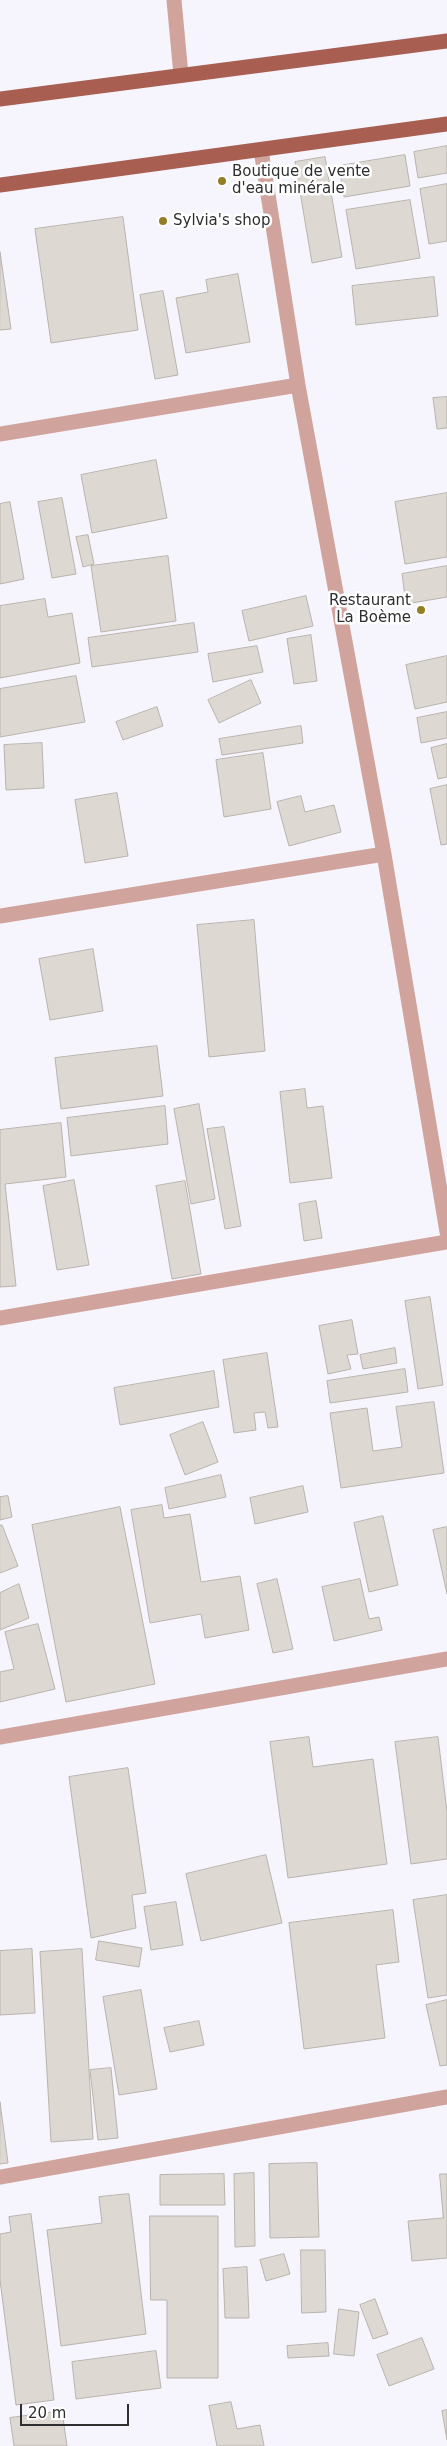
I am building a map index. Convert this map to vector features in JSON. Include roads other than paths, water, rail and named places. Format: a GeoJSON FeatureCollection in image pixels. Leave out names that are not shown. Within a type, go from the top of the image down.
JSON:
{"type":"FeatureCollection","features":[{"type":"Feature","properties":{"kind":"main road"},"geometry":{"type":"LineString","coordinates":[[0,99],[447,41]]}},
{"type":"Feature","properties":{"kind":"main road"},"geometry":{"type":"LineString","coordinates":[[0,185],[447,124]]}},
{"type":"Feature","properties":{"kind":"street"},"geometry":{"type":"LineString","coordinates":[[174,0],[182,75]]}},
{"type":"Feature","properties":{"kind":"street"},"geometry":{"type":"LineString","coordinates":[[261,150],[298,385],[384,854],[447,1232]]}},
{"type":"Feature","properties":{"kind":"street"},"geometry":{"type":"LineString","coordinates":[[0,434],[298,385]]}},
{"type":"Feature","properties":{"kind":"street"},"geometry":{"type":"LineString","coordinates":[[0,916],[384,854]]}},
{"type":"Feature","properties":{"kind":"street"},"geometry":{"type":"LineString","coordinates":[[0,1318],[447,1242]]}},
{"type":"Feature","properties":{"kind":"street"},"geometry":{"type":"LineString","coordinates":[[0,1737],[447,1659]]}},
{"type":"Feature","properties":{"kind":"street"},"geometry":{"type":"LineString","coordinates":[[0,2177],[447,2097]]}},
{"type":"Feature","properties":{"kind":"place","name":"Boutique de vente d'eau minérale"},"geometry":{"type":"Point","coordinates":[222,181]}},
{"type":"Feature","properties":{"kind":"place","name":"Sylvia's shop"},"geometry":{"type":"Point","coordinates":[163,221]}},
{"type":"Feature","properties":{"kind":"place","name":"Restaurant La Boème"},"geometry":{"type":"Point","coordinates":[421,610]}}]}
